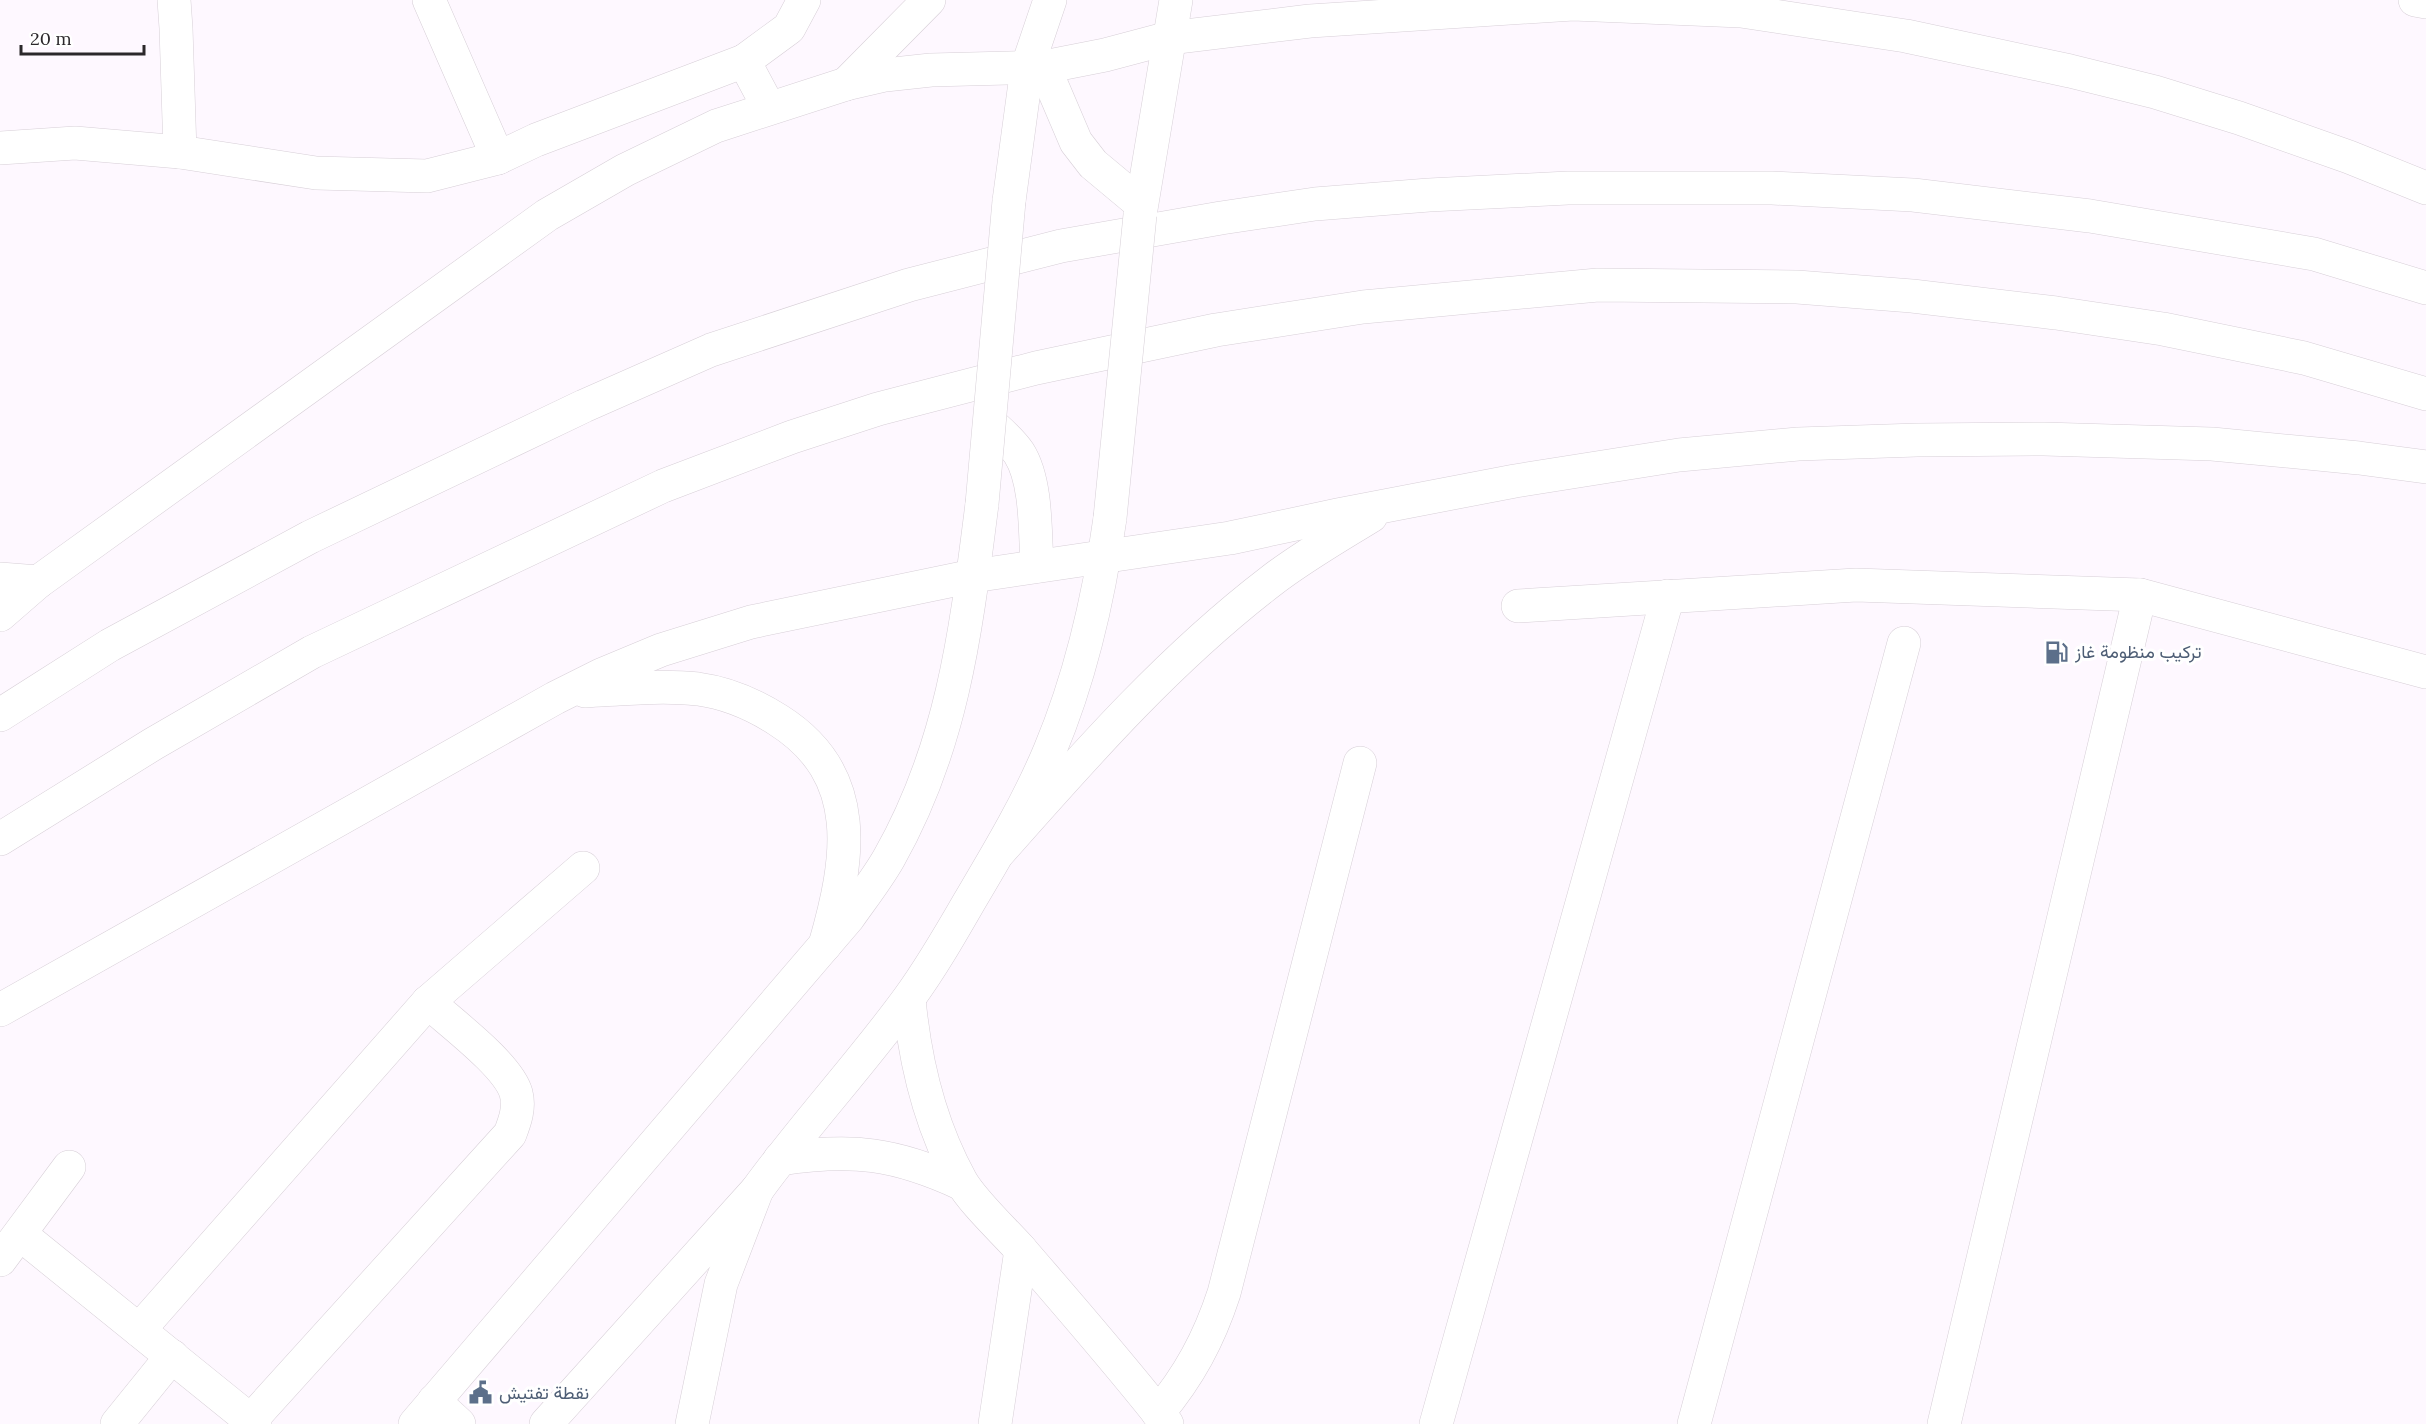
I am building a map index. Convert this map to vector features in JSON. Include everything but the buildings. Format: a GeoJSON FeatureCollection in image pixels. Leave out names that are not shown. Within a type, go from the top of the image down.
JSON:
{"type":"FeatureCollection","features":[{"type":"Feature","properties":{"kind":"main road"},"geometry":{"type":"LineString","coordinates":[[174,0],[177,28],[180,152]]}},
{"type":"Feature","properties":{"kind":"main road"},"geometry":{"type":"LineString","coordinates":[[429,0],[498,158]]}},
{"type":"Feature","properties":{"kind":"main road"},"geometry":{"type":"LineString","coordinates":[[0,148],[75,143],[180,152],[316,173],[427,176],[498,158],[536,140],[744,60],[789,28],[804,0]]}},
{"type":"Feature","properties":{"kind":"main road"},"geometry":{"type":"LineString","coordinates":[[846,84],[929,0]]}},
{"type":"Feature","properties":{"kind":"main road"},"geometry":{"type":"LineString","coordinates":[[459,1424],[425,1412],[848,918],[888,859],[926,782],[940,741],[964,642],[982,504],[1010,201],[1050,0]]}},
{"type":"Feature","properties":{"kind":"main road"},"geometry":{"type":"LineString","coordinates":[[546,1424],[757,1190],[909,999],[1000,851],[1045,761],[1070,698],[1086,644],[1104,557],[1110,518],[1140,210],[1176,0]]}},
{"type":"Feature","properties":{"kind":"main road"},"geometry":{"type":"LineString","coordinates":[[2415,0],[2426,2]]}},
{"type":"Feature","properties":{"kind":"main road"},"geometry":{"type":"LineString","coordinates":[[0,615],[38,582],[547,215],[625,170],[706,131],[846,84],[885,75],[931,70],[1035,68],[1105,55],[1169,38],[1310,21],[1566,2],[1741,11],[1906,36],[2070,71],[2155,92],[2239,118],[2349,157],[2426,188]]}},
{"type":"Feature","properties":{"kind":"main road"},"geometry":{"type":"LineString","coordinates":[[744,60],[770,108]]}},
{"type":"Feature","properties":{"kind":"main road"},"geometry":{"type":"LineString","coordinates":[[1035,68],[1076,142],[1093,164],[1140,210]]}},
{"type":"Feature","properties":{"kind":"main road"},"geometry":{"type":"LineString","coordinates":[[0,715],[110,645],[310,537],[584,406],[701,354],[909,285],[1073,244],[1315,204],[1568,188],[1773,188],[1912,195],[2090,216],[2314,254],[2426,288]]}},
{"type":"Feature","properties":{"kind":"main road"},"geometry":{"type":"LineString","coordinates":[[0,839],[153,744],[312,652],[663,486],[792,437],[878,409],[1036,368],[1216,330],[1375,305],[1598,285],[1797,287],[1957,301],[2163,329],[2304,358],[2426,394]]}},
{"type":"Feature","properties":{"kind":"main road"},"geometry":{"type":"LineString","coordinates":[[990,423],[1020,453],[1028,474],[1032,495],[1037,566]]}},
{"type":"Feature","properties":{"kind":"main road"},"geometry":{"type":"LineString","coordinates":[[0,1010],[491,732],[568,692],[662,650],[751,622],[973,576],[1230,538],[1515,481],[1679,455],[1797,444],[2044,439],[2212,444],[2426,467]]}},
{"type":"Feature","properties":{"kind":"main road"},"geometry":{"type":"LineString","coordinates":[[1000,851],[1113,724],[1229,614],[1312,552],[1391,504]]}},
{"type":"Feature","properties":{"kind":"main road"},"geometry":{"type":"LineString","coordinates":[[0,579],[38,582]]}},
{"type":"Feature","properties":{"kind":"main road"},"geometry":{"type":"LineString","coordinates":[[1518,606],[1856,585],[2140,595],[2426,672]]}},
{"type":"Feature","properties":{"kind":"main road"},"geometry":{"type":"LineString","coordinates":[[1944,1424],[2140,595]]}},
{"type":"Feature","properties":{"kind":"main road"},"geometry":{"type":"LineString","coordinates":[[1436,1424],[1668,596]]}},
{"type":"Feature","properties":{"kind":"main road"},"geometry":{"type":"LineString","coordinates":[[1694,1424],[1904,643]]}},
{"type":"Feature","properties":{"kind":"main road"},"geometry":{"type":"LineString","coordinates":[[568,692],[662,687],[730,695],[757,706],[785,724],[808,743],[829,771],[839,798],[844,830],[844,864],[839,895],[825,945]]}},
{"type":"Feature","properties":{"kind":"main road"},"geometry":{"type":"LineString","coordinates":[[909,999],[912,1038],[920,1076],[934,1122],[962,1184],[1021,1250],[1162,1419],[1198,1357],[1213,1326],[1224,1293],[1360,763]]}},
{"type":"Feature","properties":{"kind":"main road"},"geometry":{"type":"LineString","coordinates":[[139,1330],[428,1002],[583,868]]}},
{"type":"Feature","properties":{"kind":"main road"},"geometry":{"type":"LineString","coordinates":[[20,1234],[253,1422],[510,1134],[517,1115],[517,1094],[508,1076],[428,1002]]}},
{"type":"Feature","properties":{"kind":"main road"},"geometry":{"type":"LineString","coordinates":[[780,1159],[817,1153],[855,1152],[892,1157],[928,1168],[962,1184]]}},
{"type":"Feature","properties":{"kind":"main road"},"geometry":{"type":"LineString","coordinates":[[0,1260],[69,1167]]}},
{"type":"Feature","properties":{"kind":"main road"},"geometry":{"type":"LineString","coordinates":[[692,1424],[721,1284],[757,1190]]}},
{"type":"Feature","properties":{"kind":"main road"},"geometry":{"type":"LineString","coordinates":[[995,1424],[1021,1250]]}},
{"type":"Feature","properties":{"kind":"main road"},"geometry":{"type":"LineString","coordinates":[[117,1424],[172,1356]]}},
{"type":"Feature","properties":{"kind":"place","name":"تركيب منظومة غاز"},"geometry":{"type":"Point","coordinates":[2057,652]}},
{"type":"Feature","properties":{"kind":"place","name":"نقطة تفتيش"},"geometry":{"type":"Point","coordinates":[481,1393]}}]}
